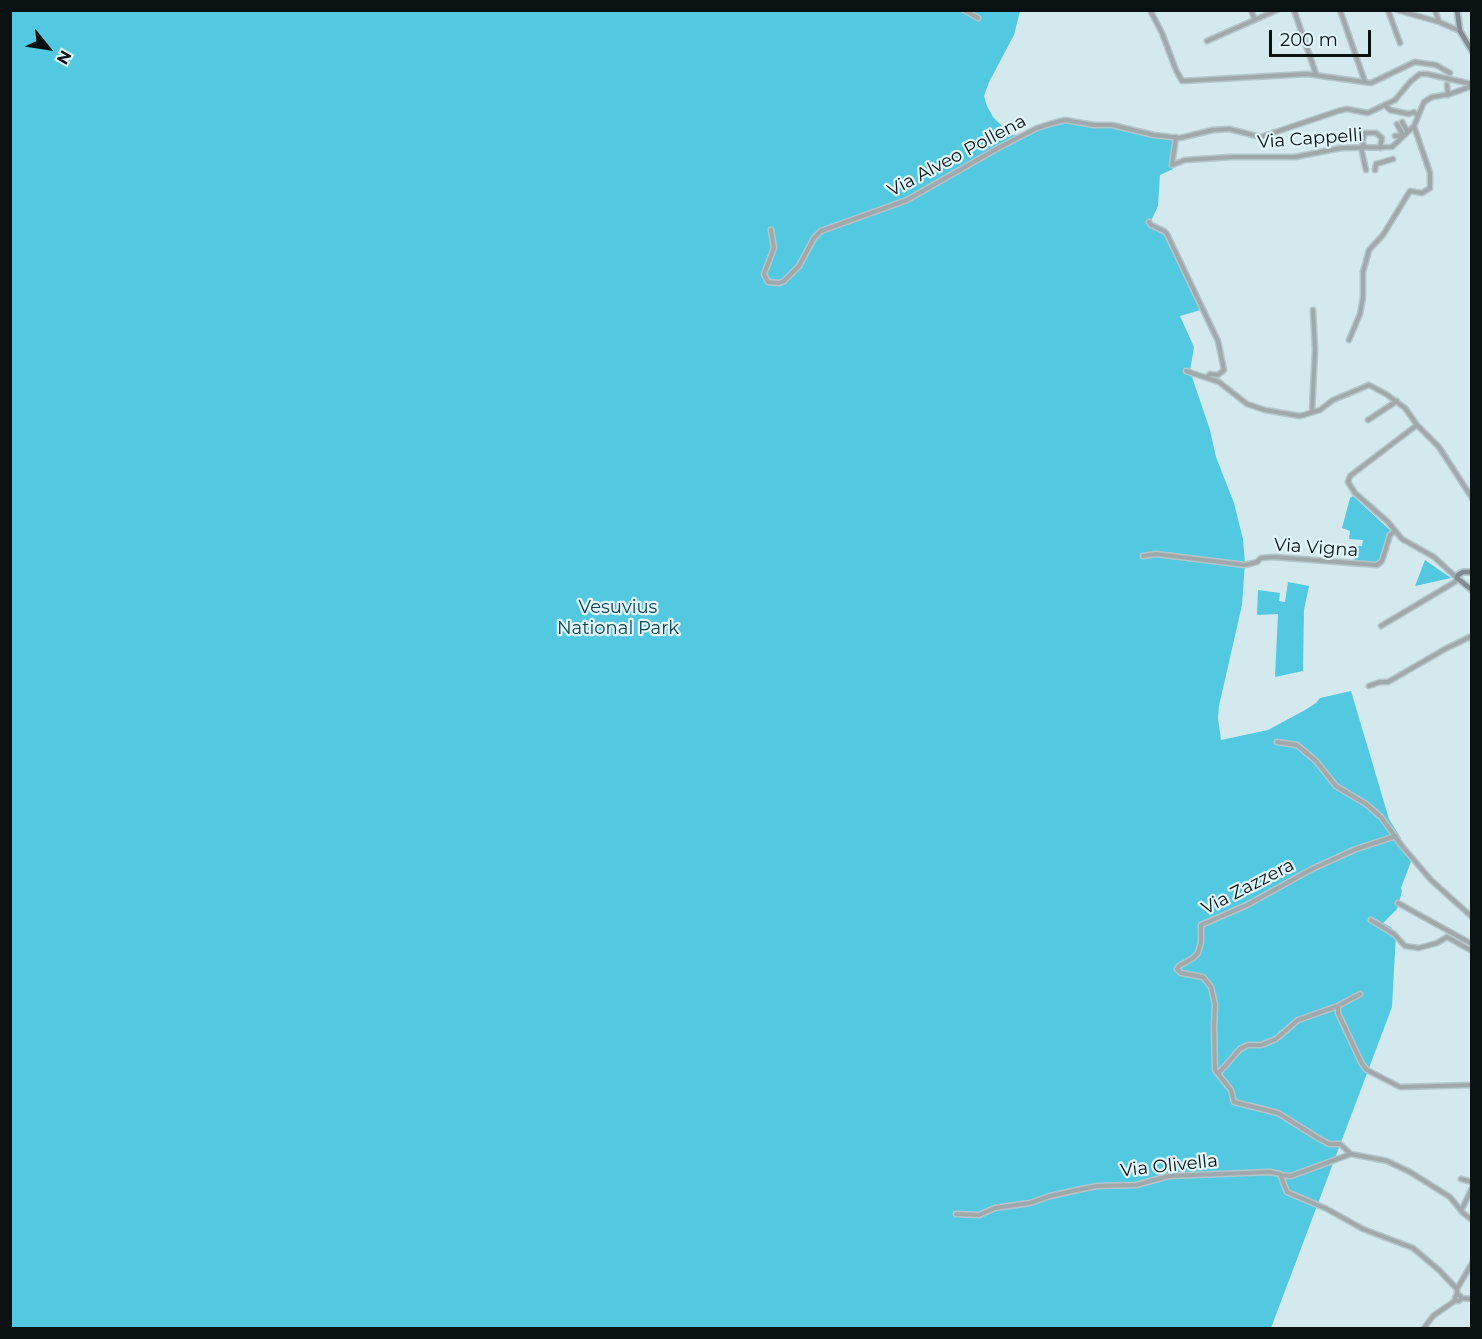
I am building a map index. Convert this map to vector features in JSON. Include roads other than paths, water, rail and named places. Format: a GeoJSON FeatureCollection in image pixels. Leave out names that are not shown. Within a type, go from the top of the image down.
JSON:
{"type":"FeatureCollection","features":[{"type":"Feature","properties":{"kind":"street"},"geometry":{"type":"LineString","coordinates":[[964,10],[978,18]]}},
{"type":"Feature","properties":{"kind":"street"},"geometry":{"type":"LineString","coordinates":[[1150,10],[1182,81],[1316,74],[1371,83],[1416,62],[1436,65],[1450,73]]}},
{"type":"Feature","properties":{"kind":"street"},"geometry":{"type":"LineString","coordinates":[[1251,10],[1255,20]]}},
{"type":"Feature","properties":{"kind":"street"},"geometry":{"type":"LineString","coordinates":[[1207,41],[1277,10]]}},
{"type":"Feature","properties":{"kind":"street"},"geometry":{"type":"LineString","coordinates":[[1294,10],[1316,74]]}},
{"type":"Feature","properties":{"kind":"street"},"geometry":{"type":"LineString","coordinates":[[1340,10],[1366,83]]}},
{"type":"Feature","properties":{"kind":"street"},"geometry":{"type":"LineString","coordinates":[[1388,10],[1400,43]]}},
{"type":"Feature","properties":{"kind":"street"},"geometry":{"type":"LineString","coordinates":[[1397,10],[1439,22],[1460,31]]}},
{"type":"Feature","properties":{"kind":"street"},"geometry":{"type":"LineString","coordinates":[[1435,10],[1439,22]]}},
{"type":"Feature","properties":{"kind":"street"},"geometry":{"type":"LineString","coordinates":[[1456,10],[1460,31],[1472,51]]}},
{"type":"Feature","properties":{"kind":"street"},"geometry":{"type":"LineString","coordinates":[[1391,19],[1403,13]]}},
{"type":"Feature","properties":{"kind":"street"},"geometry":{"type":"LineString","coordinates":[[1418,117],[1414,112],[1409,114],[1390,110],[1385,105],[1395,100],[1410,81],[1420,74],[1472,85]]}},
{"type":"Feature","properties":{"kind":"street"},"geometry":{"type":"LineString","coordinates":[[1447,85],[1448,95]]}},
{"type":"Feature","properties":{"kind":"street","name":"Via Cappelli"},"geometry":{"type":"LineString","coordinates":[[1176,137],[1172,165],[1185,160],[1295,157],[1341,148],[1392,147],[1413,126],[1424,102],[1432,97],[1448,95],[1472,85]]}},
{"type":"Feature","properties":{"kind":"street","name":"Via Alveo Pollena"},"geometry":{"type":"LineString","coordinates":[[771,230],[774,248],[764,274],[768,282],[778,283],[784,281],[799,266],[814,238],[821,231],[907,200],[1037,128],[1065,120],[1094,125],[1112,125],[1154,135],[1176,137],[1229,129],[1261,137],[1338,111],[1347,109],[1368,113],[1385,105]]}},
{"type":"Feature","properties":{"kind":"street"},"geometry":{"type":"LineString","coordinates":[[1395,136],[1403,135],[1400,123],[1407,132]]}},
{"type":"Feature","properties":{"kind":"street"},"geometry":{"type":"LineString","coordinates":[[1349,340],[1360,314],[1363,272],[1369,250],[1383,236],[1410,191],[1422,193],[1430,188],[1430,173],[1413,126]]}},
{"type":"Feature","properties":{"kind":"street"},"geometry":{"type":"LineString","coordinates":[[1359,129],[1364,135]]}},
{"type":"Feature","properties":{"kind":"street"},"geometry":{"type":"LineString","coordinates":[[1364,135],[1362,145],[1366,170]]}},
{"type":"Feature","properties":{"kind":"street"},"geometry":{"type":"LineString","coordinates":[[1364,135],[1380,136],[1382,140],[1380,148]]}},
{"type":"Feature","properties":{"kind":"street"},"geometry":{"type":"LineString","coordinates":[[1375,170],[1376,164],[1393,159]]}},
{"type":"Feature","properties":{"kind":"street"},"geometry":{"type":"LineString","coordinates":[[1149,222],[1167,234],[1218,341],[1224,370],[1218,375],[1208,376]]}},
{"type":"Feature","properties":{"kind":"street"},"geometry":{"type":"LineString","coordinates":[[1312,412],[1315,349],[1313,310]]}},
{"type":"Feature","properties":{"kind":"street"},"geometry":{"type":"LineString","coordinates":[[1186,371],[1208,376],[1239,399],[1257,407],[1300,416],[1320,410],[1333,400],[1367,385],[1396,401],[1409,413],[1417,425],[1439,447],[1472,498]]}},
{"type":"Feature","properties":{"kind":"street"},"geometry":{"type":"LineString","coordinates":[[1368,420],[1396,401]]}},
{"type":"Feature","properties":{"kind":"street"},"geometry":{"type":"LineString","coordinates":[[1417,425],[1350,476],[1348,482],[1355,493],[1388,522],[1404,541],[1434,557],[1472,590]]}},
{"type":"Feature","properties":{"kind":"street","name":"Via Vigna"},"geometry":{"type":"LineString","coordinates":[[1143,556],[1156,554],[1245,565],[1257,562],[1261,558],[1274,557],[1377,565],[1382,561],[1390,535],[1395,531]]}},
{"type":"Feature","properties":{"kind":"street"},"geometry":{"type":"LineString","coordinates":[[1382,626],[1455,582],[1458,575],[1463,572],[1472,572]]}},
{"type":"Feature","properties":{"kind":"street"},"geometry":{"type":"LineString","coordinates":[[1369,686],[1388,682],[1472,636]]}},
{"type":"Feature","properties":{"kind":"street"},"geometry":{"type":"LineString","coordinates":[[1277,742],[1292,743],[1303,749],[1336,786],[1373,810],[1387,823],[1402,846],[1431,880],[1472,917]]}},
{"type":"Feature","properties":{"kind":"street","name":"Via Zazzera"},"geometry":{"type":"LineString","coordinates":[[1396,836],[1356,849],[1312,869],[1247,905],[1201,925],[1201,942],[1198,953],[1177,969],[1181,973],[1203,977],[1214,994],[1214,1060],[1218,1074],[1231,1090],[1234,1102],[1266,1108],[1278,1113],[1318,1138],[1342,1146],[1351,1154],[1395,1164],[1450,1197],[1472,1220]]}},
{"type":"Feature","properties":{"kind":"street"},"geometry":{"type":"LineString","coordinates":[[1398,903],[1472,944]]}},
{"type":"Feature","properties":{"kind":"street"},"geometry":{"type":"LineString","coordinates":[[1371,920],[1394,934],[1405,946],[1419,948],[1447,938],[1472,951]]}},
{"type":"Feature","properties":{"kind":"street"},"geometry":{"type":"LineString","coordinates":[[1218,1074],[1240,1049],[1248,1045],[1261,1046],[1286,1032],[1298,1020],[1338,1006],[1360,994]]}},
{"type":"Feature","properties":{"kind":"street"},"geometry":{"type":"LineString","coordinates":[[1338,1006],[1338,1013],[1367,1070],[1400,1088],[1472,1085]]}},
{"type":"Feature","properties":{"kind":"street","name":"Via Olivella"},"geometry":{"type":"LineString","coordinates":[[956,1214],[974,1216],[995,1208],[1030,1203],[1097,1186],[1136,1185],[1184,1174],[1270,1172],[1291,1176],[1351,1154]]}},
{"type":"Feature","properties":{"kind":"street"},"geometry":{"type":"LineString","coordinates":[[1280,1174],[1287,1192],[1327,1209],[1363,1229],[1413,1248],[1439,1270],[1458,1294],[1459,1301],[1456,1300],[1433,1316],[1424,1329]]}},
{"type":"Feature","properties":{"kind":"street"},"geometry":{"type":"LineString","coordinates":[[1461,1179],[1472,1182]]}},
{"type":"Feature","properties":{"kind":"street"},"geometry":{"type":"LineString","coordinates":[[1461,1211],[1472,1188]]}},
{"type":"Feature","properties":{"kind":"street"},"geometry":{"type":"LineString","coordinates":[[1458,1294],[1472,1263]]}},
{"type":"Feature","properties":{"kind":"street"},"geometry":{"type":"LineString","coordinates":[[1458,1294],[1472,1299]]}},
{"type":"Feature","properties":{"kind":"park label","name":"Vesuvius National Park"},"geometry":{"type":"Point","coordinates":[618,618]}}]}
